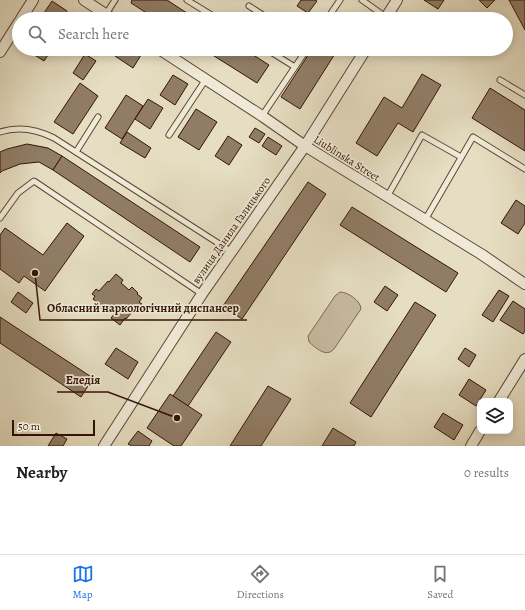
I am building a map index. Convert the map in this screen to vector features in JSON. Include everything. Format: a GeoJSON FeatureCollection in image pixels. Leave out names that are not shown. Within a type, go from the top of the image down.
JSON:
{"type":"FeatureCollection","features":[{"type":"Feature","properties":{"kind":"street"},"geometry":{"type":"LineString","coordinates":[[25,12],[33,0]]}},
{"type":"Feature","properties":{"kind":"street"},"geometry":{"type":"LineString","coordinates":[[84,0],[102,12]]}},
{"type":"Feature","properties":{"kind":"street"},"geometry":{"type":"LineString","coordinates":[[390,12],[397,0]]}},
{"type":"Feature","properties":{"kind":"street"},"geometry":{"type":"LineString","coordinates":[[0,52],[12,33]]}},
{"type":"Feature","properties":{"kind":"street","name":"Liublinska Street"},"geometry":{"type":"LineString","coordinates":[[170,56],[305,146],[525,284]]}},
{"type":"Feature","properties":{"kind":"street","name":"вулиця Данила Галицького"},"geometry":{"type":"LineString","coordinates":[[104,446],[202,294],[305,146],[362,56]]}},
{"type":"Feature","properties":{"kind":"street"},"geometry":{"type":"LineString","coordinates":[[501,398],[525,359]]}},
{"type":"Feature","properties":{"kind":"street"},"geometry":{"type":"LineString","coordinates":[[471,446],[478,434]]}},
{"type":"Feature","properties":{"kind":"lane"},"geometry":{"type":"LineString","coordinates":[[111,12],[115,0]]}},
{"type":"Feature","properties":{"kind":"lane"},"geometry":{"type":"LineString","coordinates":[[187,0],[207,12]]}},
{"type":"Feature","properties":{"kind":"lane"},"geometry":{"type":"LineString","coordinates":[[332,12],[340,0]]}},
{"type":"Feature","properties":{"kind":"lane"},"geometry":{"type":"LineString","coordinates":[[362,0],[378,12]]}},
{"type":"Feature","properties":{"kind":"lane"},"geometry":{"type":"LineString","coordinates":[[249,6],[258,12]]}},
{"type":"Feature","properties":{"kind":"lane"},"geometry":{"type":"LineString","coordinates":[[277,56],[295,67]]}},
{"type":"Feature","properties":{"kind":"lane"},"geometry":{"type":"LineString","coordinates":[[262,116],[302,56]]}},
{"type":"Feature","properties":{"kind":"lane"},"geometry":{"type":"LineString","coordinates":[[169,135],[206,80]]}},
{"type":"Feature","properties":{"kind":"lane"},"geometry":{"type":"LineString","coordinates":[[500,80],[525,95]]}},
{"type":"Feature","properties":{"kind":"lane"},"geometry":{"type":"LineString","coordinates":[[76,152],[98,117]]}},
{"type":"Feature","properties":{"kind":"lane"},"geometry":{"type":"LineString","coordinates":[[0,132],[22,129],[34,130],[54,138],[232,252]]}},
{"type":"Feature","properties":{"kind":"lane"},"geometry":{"type":"LineString","coordinates":[[387,197],[422,135],[461,157]]}},
{"type":"Feature","properties":{"kind":"lane"},"geometry":{"type":"LineString","coordinates":[[425,220],[473,137],[525,168]]}},
{"type":"Feature","properties":{"kind":"lane"},"geometry":{"type":"LineString","coordinates":[[0,218],[18,193],[34,181],[202,294]]}},
{"type":"Feature","properties":{"kind":"shaded area"},"geometry":{"type":"Polygon","coordinates":[[[340,292],[354,298],[359,303],[361,309],[334,349],[328,353],[321,351],[309,342],[308,336],[335,296],[340,292]]]}},
{"type":"Feature","properties":{"kind":"building"},"geometry":{"type":"Polygon","coordinates":[[[132,0],[167,0],[185,12],[145,12],[131,3],[132,0]]]}},
{"type":"Feature","properties":{"kind":"building"},"geometry":{"type":"Polygon","coordinates":[[[301,0],[317,1],[309,12],[297,6],[301,0]]]}},
{"type":"Feature","properties":{"kind":"building"},"geometry":{"type":"Polygon","coordinates":[[[424,0],[444,0],[438,9],[424,0]]]}},
{"type":"Feature","properties":{"kind":"building"},"geometry":{"type":"Polygon","coordinates":[[[479,0],[495,0],[487,8],[479,0]]]}},
{"type":"Feature","properties":{"kind":"building"},"geometry":{"type":"Polygon","coordinates":[[[509,0],[525,0],[525,30],[509,0]]]}},
{"type":"Feature","properties":{"kind":"building"},"geometry":{"type":"Polygon","coordinates":[[[52,1],[67,11],[66,12],[45,12],[52,1]]]}},
{"type":"Feature","properties":{"kind":"building"},"geometry":{"type":"Polygon","coordinates":[[[36,56],[47,56],[44,61],[36,56]]]}},
{"type":"Feature","properties":{"kind":"building"},"geometry":{"type":"Polygon","coordinates":[[[84,56],[88,56],[96,61],[83,80],[73,73],[84,56]]]}},
{"type":"Feature","properties":{"kind":"building"},"geometry":{"type":"Polygon","coordinates":[[[115,56],[140,56],[133,68],[115,56]]]}},
{"type":"Feature","properties":{"kind":"building"},"geometry":{"type":"Polygon","coordinates":[[[214,56],[255,56],[269,65],[257,83],[214,56]]]}},
{"type":"Feature","properties":{"kind":"building"},"geometry":{"type":"Polygon","coordinates":[[[307,56],[334,56],[300,109],[281,97],[307,56]]]}},
{"type":"Feature","properties":{"kind":"building"},"geometry":{"type":"Polygon","coordinates":[[[422,74],[441,85],[413,132],[398,123],[377,156],[356,143],[384,97],[402,108],[422,74]]]}},
{"type":"Feature","properties":{"kind":"building"},"geometry":{"type":"Polygon","coordinates":[[[173,75],[188,84],[175,105],[160,95],[173,75]]]}},
{"type":"Feature","properties":{"kind":"building"},"geometry":{"type":"Polygon","coordinates":[[[80,83],[98,96],[73,134],[54,122],[80,83]]]}},
{"type":"Feature","properties":{"kind":"building"},"geometry":{"type":"Polygon","coordinates":[[[490,88],[525,110],[525,151],[472,118],[490,88]]]}},
{"type":"Feature","properties":{"kind":"building"},"geometry":{"type":"Polygon","coordinates":[[[126,95],[143,106],[122,139],[105,128],[126,95]]]}},
{"type":"Feature","properties":{"kind":"building"},"geometry":{"type":"Polygon","coordinates":[[[148,99],[163,108],[150,129],[135,119],[148,99]]]}},
{"type":"Feature","properties":{"kind":"building"},"geometry":{"type":"Polygon","coordinates":[[[196,109],[217,122],[199,150],[178,137],[196,109]]]}},
{"type":"Feature","properties":{"kind":"building"},"geometry":{"type":"Polygon","coordinates":[[[255,128],[265,134],[259,143],[249,137],[255,128]]]}},
{"type":"Feature","properties":{"kind":"building"},"geometry":{"type":"Polygon","coordinates":[[[127,132],[151,148],[145,158],[120,143],[127,132]]]}},
{"type":"Feature","properties":{"kind":"building"},"geometry":{"type":"Polygon","coordinates":[[[228,136],[242,145],[229,165],[215,156],[228,136]]]}},
{"type":"Feature","properties":{"kind":"building"},"geometry":{"type":"Polygon","coordinates":[[[268,137],[282,146],[276,155],[262,146],[268,137]]]}},
{"type":"Feature","properties":{"kind":"building"},"geometry":{"type":"Polygon","coordinates":[[[27,144],[48,148],[62,156],[53,170],[39,162],[20,164],[0,173],[0,152],[27,144]]]}},
{"type":"Feature","properties":{"kind":"building"},"geometry":{"type":"Polygon","coordinates":[[[62,156],[200,247],[190,262],[53,170],[62,156]]]}},
{"type":"Feature","properties":{"kind":"building"},"geometry":{"type":"Polygon","coordinates":[[[308,182],[326,194],[242,319],[223,306],[308,182]]]}},
{"type":"Feature","properties":{"kind":"building"},"geometry":{"type":"Polygon","coordinates":[[[516,200],[525,206],[525,223],[518,234],[501,223],[516,200]]]}},
{"type":"Feature","properties":{"kind":"building"},"geometry":{"type":"Polygon","coordinates":[[[352,207],[458,273],[446,292],[340,225],[352,207]]]}},
{"type":"Feature","properties":{"kind":"building"},"geometry":{"type":"Polygon","coordinates":[[[67,223],[84,236],[45,291],[24,276],[19,283],[0,269],[0,235],[5,228],[43,255],[67,223]]]}},
{"type":"Feature","properties":{"kind":"building"},"geometry":{"type":"Polygon","coordinates":[[[116,274],[123,280],[121,283],[129,290],[132,287],[142,298],[139,302],[142,304],[138,310],[134,307],[131,310],[133,311],[120,325],[111,318],[115,313],[106,306],[103,310],[97,305],[99,304],[93,299],[95,296],[92,294],[96,289],[99,291],[116,274]]]}},
{"type":"Feature","properties":{"kind":"building"},"geometry":{"type":"Polygon","coordinates":[[[385,286],[398,295],[387,311],[374,302],[385,286]]]}},
{"type":"Feature","properties":{"kind":"building"},"geometry":{"type":"Polygon","coordinates":[[[499,290],[509,296],[493,322],[482,315],[499,290]]]}},
{"type":"Feature","properties":{"kind":"building"},"geometry":{"type":"Polygon","coordinates":[[[18,292],[33,303],[26,313],[11,302],[18,292]]]}},
{"type":"Feature","properties":{"kind":"building"},"geometry":{"type":"Polygon","coordinates":[[[513,301],[525,309],[525,331],[523,334],[500,320],[513,301]]]}},
{"type":"Feature","properties":{"kind":"building"},"geometry":{"type":"Polygon","coordinates":[[[415,302],[436,315],[371,417],[350,403],[415,302]]]}},
{"type":"Feature","properties":{"kind":"building"},"geometry":{"type":"Polygon","coordinates":[[[0,317],[93,378],[81,397],[0,343],[0,317]]]}},
{"type":"Feature","properties":{"kind":"building"},"geometry":{"type":"Polygon","coordinates":[[[216,332],[231,342],[188,406],[173,396],[216,332]]]}},
{"type":"Feature","properties":{"kind":"building"},"geometry":{"type":"Polygon","coordinates":[[[116,348],[138,362],[128,379],[105,364],[116,348]]]}},
{"type":"Feature","properties":{"kind":"building"},"geometry":{"type":"Polygon","coordinates":[[[465,348],[476,355],[469,367],[458,359],[465,348]]]}},
{"type":"Feature","properties":{"kind":"building"},"geometry":{"type":"Polygon","coordinates":[[[469,379],[486,390],[481,398],[477,398],[476,406],[459,395],[469,379]]]}},
{"type":"Feature","properties":{"kind":"building"},"geometry":{"type":"Polygon","coordinates":[[[268,386],[291,399],[261,446],[230,446],[268,386]]]}},
{"type":"Feature","properties":{"kind":"building"},"geometry":{"type":"Polygon","coordinates":[[[170,394],[202,415],[181,446],[174,446],[147,428],[170,394]]]}},
{"type":"Feature","properties":{"kind":"building"},"geometry":{"type":"Polygon","coordinates":[[[443,413],[463,425],[454,440],[434,427],[443,413]]]}},
{"type":"Feature","properties":{"kind":"building"},"geometry":{"type":"Polygon","coordinates":[[[333,428],[356,442],[354,446],[322,446],[333,428]]]}},
{"type":"Feature","properties":{"kind":"building"},"geometry":{"type":"Polygon","coordinates":[[[138,431],[152,441],[149,446],[132,446],[128,444],[138,431]]]}},
{"type":"Feature","properties":{"kind":"building"},"geometry":{"type":"Polygon","coordinates":[[[56,433],[67,439],[63,446],[48,446],[56,433]]]}},
{"type":"Feature","properties":{"kind":"place","name":"Обласний наркологічний диспансер"},"geometry":{"type":"Point","coordinates":[35,273]}},
{"type":"Feature","properties":{"kind":"place","name":"Еледія"},"geometry":{"type":"Point","coordinates":[177,418]}}]}
